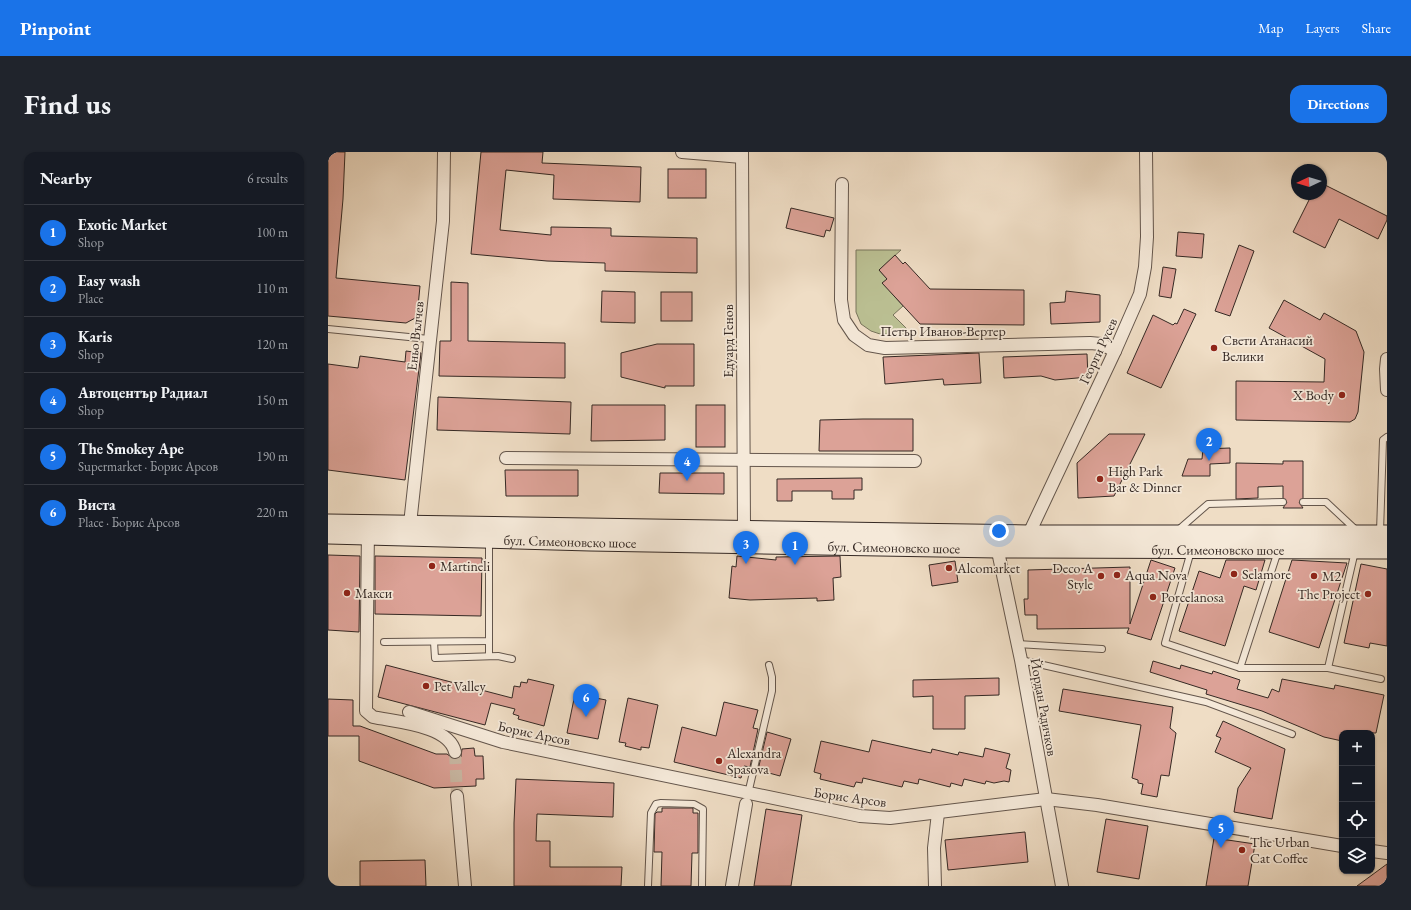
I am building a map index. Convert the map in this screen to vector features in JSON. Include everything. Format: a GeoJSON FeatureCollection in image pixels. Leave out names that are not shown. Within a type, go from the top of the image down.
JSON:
{"type":"FeatureCollection","features":[{"type":"Feature","properties":{"kind":"main road","name":"бул. Симеоновско шосе"},"geometry":{"type":"LineString","coordinates":[[328,522],[368,530],[489,540],[1025,541],[1174,534],[1358,542],[1387,550]]}},
{"type":"Feature","properties":{"kind":"main road","name":"бул. Симеоновско шосе"},"geometry":{"type":"LineString","coordinates":[[328,536],[410,524],[744,529],[996,541]]}},
{"type":"Feature","properties":{"kind":"main road","name":"бул. Симеоновско шосе"},"geometry":{"type":"LineString","coordinates":[[1025,541],[1191,549],[1278,550],[1358,542],[1383,534]]}},
{"type":"Feature","properties":{"kind":"street","name":"Еньо Вълчев"},"geometry":{"type":"LineString","coordinates":[[410,524],[443,221],[444,152]]}},
{"type":"Feature","properties":{"kind":"street"},"geometry":{"type":"LineString","coordinates":[[682,152],[742,155]]}},
{"type":"Feature","properties":{"kind":"street","name":"Георги Русев"},"geometry":{"type":"LineString","coordinates":[[1025,541],[1115,351],[1140,294],[1148,237],[1146,152]]}},
{"type":"Feature","properties":{"kind":"street","name":"Едуард Генов"},"geometry":{"type":"LineString","coordinates":[[742,155],[744,529]]}},
{"type":"Feature","properties":{"kind":"street","name":"Петър Иванов-Вертер"},"geometry":{"type":"LineString","coordinates":[[842,184],[841,300],[844,320],[854,335],[868,345],[885,348],[1090,343],[1100,344],[1115,351]]}},
{"type":"Feature","properties":{"kind":"street"},"geometry":{"type":"LineString","coordinates":[[1387,359],[1387,390]]}},
{"type":"Feature","properties":{"kind":"street"},"geometry":{"type":"LineString","coordinates":[[506,458],[743,461],[915,460]]}},
{"type":"Feature","properties":{"kind":"street"},"geometry":{"type":"LineString","coordinates":[[368,530],[366,711],[373,717],[431,729],[449,739],[455,752]]}},
{"type":"Feature","properties":{"kind":"street","name":"Йордан Радичков"},"geometry":{"type":"LineString","coordinates":[[996,541],[1017,644],[1062,886]]}},
{"type":"Feature","properties":{"kind":"street","name":"Борис Арсов"},"geometry":{"type":"LineString","coordinates":[[409,712],[494,740],[747,799],[860,816],[890,818],[1046,799],[1096,805],[1339,846]]}},
{"type":"Feature","properties":{"kind":"street"},"geometry":{"type":"LineString","coordinates":[[457,796],[465,886]]}},
{"type":"Feature","properties":{"kind":"street"},"geometry":{"type":"LineString","coordinates":[[732,886],[747,799]]}},
{"type":"Feature","properties":{"kind":"street"},"geometry":{"type":"LineString","coordinates":[[935,886],[934,848],[938,813]]}},
{"type":"Feature","properties":{"kind":"street"},"geometry":{"type":"LineString","coordinates":[[1375,852],[1387,854]]}},
{"type":"Feature","properties":{"kind":"lane"},"geometry":{"type":"LineString","coordinates":[[328,329],[429,339]]}},
{"type":"Feature","properties":{"kind":"lane"},"geometry":{"type":"LineString","coordinates":[[1383,534],[1384,440],[1387,437]]}},
{"type":"Feature","properties":{"kind":"lane"},"geometry":{"type":"LineString","coordinates":[[1174,534],[1208,504],[1283,502]]}},
{"type":"Feature","properties":{"kind":"lane"},"geometry":{"type":"LineString","coordinates":[[1303,502],[1326,502],[1358,542],[1328,668]]}},
{"type":"Feature","properties":{"kind":"lane"},"geometry":{"type":"LineString","coordinates":[[489,540],[489,656]]}},
{"type":"Feature","properties":{"kind":"lane"},"geometry":{"type":"LineString","coordinates":[[1191,549],[1165,643],[1240,668],[1328,668],[1380,679]]}},
{"type":"Feature","properties":{"kind":"lane"},"geometry":{"type":"LineString","coordinates":[[1240,668],[1278,550]]}},
{"type":"Feature","properties":{"kind":"lane"},"geometry":{"type":"LineString","coordinates":[[384,642],[489,641]]}},
{"type":"Feature","properties":{"kind":"lane"},"geometry":{"type":"LineString","coordinates":[[434,642],[435,658],[489,656],[512,659]]}},
{"type":"Feature","properties":{"kind":"lane"},"geometry":{"type":"LineString","coordinates":[[1017,644],[1102,649]]}},
{"type":"Feature","properties":{"kind":"lane"},"geometry":{"type":"LineString","coordinates":[[1020,660],[1206,702],[1292,734]]}},
{"type":"Feature","properties":{"kind":"lane"},"geometry":{"type":"LineString","coordinates":[[747,799],[772,691],[772,677],[769,665]]}},
{"type":"Feature","properties":{"kind":"lane"},"geometry":{"type":"LineString","coordinates":[[648,886],[650,812],[652,808],[661,803],[694,804],[703,809],[702,886]]}},
{"type":"Feature","properties":{"kind":"green space"},"geometry":{"type":"Polygon","coordinates":[[[856,250],[901,250],[879,270],[887,279],[883,283],[903,306],[893,315],[907,329],[907,334],[880,334],[871,331],[861,324],[856,312],[856,250]]]}},
{"type":"Feature","properties":{"kind":"building"},"geometry":{"type":"Polygon","coordinates":[[[328,152],[345,152],[343,199],[336,278],[420,286],[417,317],[406,323],[328,316],[328,152]]]}},
{"type":"Feature","properties":{"kind":"building"},"geometry":{"type":"Polygon","coordinates":[[[481,152],[543,152],[542,163],[641,167],[640,202],[553,199],[554,175],[506,170],[500,230],[551,235],[551,227],[611,228],[611,236],[697,238],[697,273],[605,271],[605,263],[547,261],[471,254],[481,152]]]}},
{"type":"Feature","properties":{"kind":"building"},"geometry":{"type":"Polygon","coordinates":[[[668,169],[706,169],[706,198],[668,198],[668,169]]]}},
{"type":"Feature","properties":{"kind":"building"},"geometry":{"type":"Polygon","coordinates":[[[1327,186],[1387,216],[1387,220],[1378,239],[1339,219],[1325,248],[1293,232],[1309,200],[1327,200],[1327,186]]]}},
{"type":"Feature","properties":{"kind":"building"},"geometry":{"type":"Polygon","coordinates":[[[791,208],[834,218],[830,231],[826,230],[824,237],[786,228],[791,208]]]}},
{"type":"Feature","properties":{"kind":"building"},"geometry":{"type":"Polygon","coordinates":[[[1178,232],[1204,234],[1202,258],[1176,256],[1178,232]]]}},
{"type":"Feature","properties":{"kind":"building"},"geometry":{"type":"Polygon","coordinates":[[[1239,245],[1254,251],[1230,316],[1215,311],[1239,245]]]}},
{"type":"Feature","properties":{"kind":"building"},"geometry":{"type":"Polygon","coordinates":[[[895,255],[903,264],[905,262],[930,289],[1024,290],[1024,325],[920,324],[882,283],[887,279],[879,270],[895,255]]]}},
{"type":"Feature","properties":{"kind":"building"},"geometry":{"type":"Polygon","coordinates":[[[1163,267],[1176,269],[1171,298],[1159,296],[1163,267]]]}},
{"type":"Feature","properties":{"kind":"building"},"geometry":{"type":"Polygon","coordinates":[[[451,282],[468,283],[468,341],[565,343],[565,378],[439,376],[440,341],[451,341],[451,282]]]}},
{"type":"Feature","properties":{"kind":"building"},"geometry":{"type":"Polygon","coordinates":[[[602,291],[635,292],[635,323],[601,322],[602,291]]]}},
{"type":"Feature","properties":{"kind":"building"},"geometry":{"type":"Polygon","coordinates":[[[1066,291],[1100,295],[1100,322],[1051,324],[1050,303],[1065,302],[1066,291]]]}},
{"type":"Feature","properties":{"kind":"building"},"geometry":{"type":"Polygon","coordinates":[[[661,292],[692,292],[692,321],[661,321],[661,292]]]}},
{"type":"Feature","properties":{"kind":"building"},"geometry":{"type":"Polygon","coordinates":[[[1284,300],[1320,320],[1324,313],[1356,331],[1364,352],[1358,412],[1355,419],[1350,422],[1236,420],[1236,381],[1324,382],[1325,359],[1269,328],[1284,300]]]}},
{"type":"Feature","properties":{"kind":"building"},"geometry":{"type":"Polygon","coordinates":[[[1184,309],[1196,314],[1161,388],[1127,373],[1153,315],[1173,325],[1175,323],[1177,324],[1184,309]]]}},
{"type":"Feature","properties":{"kind":"building"},"geometry":{"type":"Polygon","coordinates":[[[657,344],[694,344],[694,386],[665,386],[665,388],[621,377],[621,353],[657,344]]]}},
{"type":"Feature","properties":{"kind":"building"},"geometry":{"type":"Polygon","coordinates":[[[406,351],[421,353],[405,480],[328,470],[328,364],[358,368],[360,356],[405,362],[406,351]]]}},
{"type":"Feature","properties":{"kind":"building"},"geometry":{"type":"Polygon","coordinates":[[[979,353],[981,383],[944,385],[943,379],[885,384],[883,357],[979,353]]]}},
{"type":"Feature","properties":{"kind":"building"},"geometry":{"type":"Polygon","coordinates":[[[1087,354],[1088,377],[1055,380],[1041,376],[1004,378],[1003,357],[1087,354]]]}},
{"type":"Feature","properties":{"kind":"building"},"geometry":{"type":"Polygon","coordinates":[[[438,397],[571,402],[570,434],[437,430],[438,397]]]}},
{"type":"Feature","properties":{"kind":"building"},"geometry":{"type":"Polygon","coordinates":[[[592,405],[665,405],[665,440],[591,441],[592,405]]]}},
{"type":"Feature","properties":{"kind":"building"},"geometry":{"type":"Polygon","coordinates":[[[696,405],[725,405],[725,447],[696,447],[696,405]]]}},
{"type":"Feature","properties":{"kind":"building"},"geometry":{"type":"Polygon","coordinates":[[[913,419],[913,451],[819,451],[820,420],[913,419]]]}},
{"type":"Feature","properties":{"kind":"building","name":"High Park Bar & Dinner"},"geometry":{"type":"Polygon","coordinates":[[[1109,434],[1145,434],[1114,496],[1078,498],[1077,463],[1109,434]]]}},
{"type":"Feature","properties":{"kind":"building"},"geometry":{"type":"Polygon","coordinates":[[[1230,448],[1230,463],[1210,464],[1210,476],[1182,476],[1188,459],[1202,459],[1203,449],[1230,448]]]}},
{"type":"Feature","properties":{"kind":"building"},"geometry":{"type":"Polygon","coordinates":[[[1283,461],[1303,461],[1303,498],[1299,502],[1303,508],[1283,508],[1287,502],[1283,498],[1283,486],[1258,487],[1258,498],[1236,499],[1236,463],[1283,464],[1283,461]]]}},
{"type":"Feature","properties":{"kind":"building"},"geometry":{"type":"Polygon","coordinates":[[[505,470],[578,470],[578,496],[506,496],[505,470]]]}},
{"type":"Feature","properties":{"kind":"building"},"geometry":{"type":"Polygon","coordinates":[[[660,473],[724,473],[724,494],[659,493],[660,473]]]}},
{"type":"Feature","properties":{"kind":"building"},"geometry":{"type":"Polygon","coordinates":[[[862,478],[862,490],[854,490],[854,499],[832,499],[832,491],[792,491],[792,501],[777,501],[777,479],[862,478]]]}},
{"type":"Feature","properties":{"kind":"building","name":"Макси"},"geometry":{"type":"Polygon","coordinates":[[[328,555],[360,556],[359,632],[328,630],[328,555]]]}},
{"type":"Feature","properties":{"kind":"building"},"geometry":{"type":"Polygon","coordinates":[[[375,556],[482,558],[481,616],[375,614],[375,556]]]}},
{"type":"Feature","properties":{"kind":"building"},"geometry":{"type":"Polygon","coordinates":[[[737,556],[776,560],[776,557],[840,556],[841,577],[833,578],[834,600],[817,601],[817,598],[750,600],[729,598],[732,566],[736,567],[737,556]]]}},
{"type":"Feature","properties":{"kind":"building"},"geometry":{"type":"Polygon","coordinates":[[[1151,560],[1175,568],[1151,640],[1127,633],[1129,628],[1037,629],[1037,615],[1025,615],[1024,599],[1028,599],[1028,570],[1130,567],[1130,624],[1151,560]]]}},
{"type":"Feature","properties":{"kind":"building"},"geometry":{"type":"Polygon","coordinates":[[[1226,560],[1265,560],[1256,590],[1244,586],[1225,646],[1179,631],[1199,571],[1220,578],[1226,560]]]}},
{"type":"Feature","properties":{"kind":"building"},"geometry":{"type":"Polygon","coordinates":[[[1292,560],[1347,563],[1319,648],[1269,632],[1292,560]]]}},
{"type":"Feature","properties":{"kind":"building"},"geometry":{"type":"Polygon","coordinates":[[[955,561],[958,582],[932,586],[929,565],[955,561]]]}},
{"type":"Feature","properties":{"kind":"building"},"geometry":{"type":"Polygon","coordinates":[[[1361,564],[1387,569],[1387,646],[1370,643],[1369,648],[1344,643],[1361,564]]]}},
{"type":"Feature","properties":{"kind":"building"},"geometry":{"type":"Polygon","coordinates":[[[1153,661],[1180,669],[1181,665],[1212,674],[1213,671],[1240,680],[1237,689],[1268,698],[1272,689],[1279,692],[1282,679],[1334,689],[1335,685],[1384,695],[1376,733],[1375,730],[1339,730],[1339,740],[1324,737],[1262,711],[1206,694],[1207,690],[1150,672],[1153,661]]]}},
{"type":"Feature","properties":{"kind":"building"},"geometry":{"type":"Polygon","coordinates":[[[386,665],[512,698],[514,686],[520,687],[521,682],[527,683],[528,679],[554,685],[544,726],[518,719],[519,716],[513,714],[515,709],[491,703],[485,725],[378,697],[386,665]]]}},
{"type":"Feature","properties":{"kind":"building"},"geometry":{"type":"Polygon","coordinates":[[[999,678],[999,695],[965,696],[965,729],[933,729],[933,696],[913,697],[913,680],[999,678]]]}},
{"type":"Feature","properties":{"kind":"building"},"geometry":{"type":"Polygon","coordinates":[[[1063,689],[1173,707],[1170,728],[1176,733],[1169,776],[1161,775],[1157,797],[1141,794],[1143,784],[1138,783],[1138,780],[1132,778],[1141,725],[1059,711],[1063,689]]]}},
{"type":"Feature","properties":{"kind":"building"},"geometry":{"type":"Polygon","coordinates":[[[575,694],[606,700],[598,739],[567,733],[575,694]]]}},
{"type":"Feature","properties":{"kind":"building"},"geometry":{"type":"Polygon","coordinates":[[[628,698],[658,705],[649,748],[641,747],[641,750],[625,746],[626,743],[619,742],[628,698]]]}},
{"type":"Feature","properties":{"kind":"building"},"geometry":{"type":"Polygon","coordinates":[[[328,699],[353,700],[353,726],[360,726],[436,754],[447,754],[454,759],[461,757],[462,749],[474,748],[475,756],[483,756],[484,779],[476,779],[476,786],[434,788],[359,761],[359,736],[328,736],[328,699]]]}},
{"type":"Feature","properties":{"kind":"building"},"geometry":{"type":"Polygon","coordinates":[[[724,702],[758,710],[753,728],[758,729],[750,767],[744,766],[741,778],[674,762],[682,727],[716,736],[724,702]]]}},
{"type":"Feature","properties":{"kind":"building"},"geometry":{"type":"Polygon","coordinates":[[[1223,721],[1285,749],[1272,819],[1234,812],[1238,788],[1251,768],[1215,752],[1221,738],[1216,736],[1223,721]]]}},
{"type":"Feature","properties":{"kind":"building"},"geometry":{"type":"Polygon","coordinates":[[[767,732],[791,739],[780,776],[758,770],[767,732]]]}},
{"type":"Feature","properties":{"kind":"building"},"geometry":{"type":"Polygon","coordinates":[[[872,740],[931,753],[932,749],[958,755],[959,752],[983,757],[985,748],[1010,754],[1006,768],[1011,770],[1009,782],[1004,781],[994,783],[986,781],[985,784],[964,779],[962,786],[951,783],[950,787],[919,779],[918,784],[904,781],[902,787],[863,778],[862,783],[856,782],[854,787],[820,779],[821,774],[814,772],[821,741],[869,752],[872,740]]]}},
{"type":"Feature","properties":{"kind":"building"},"geometry":{"type":"Polygon","coordinates":[[[516,779],[614,783],[613,817],[537,814],[536,841],[550,841],[550,867],[622,867],[621,886],[514,886],[516,779]]]}},
{"type":"Feature","properties":{"kind":"building"},"geometry":{"type":"Polygon","coordinates":[[[662,808],[693,808],[693,813],[698,813],[698,853],[692,853],[691,886],[661,886],[662,852],[654,852],[655,814],[657,812],[662,812],[662,808]]]}},
{"type":"Feature","properties":{"kind":"building"},"geometry":{"type":"Polygon","coordinates":[[[766,809],[802,815],[791,886],[754,886],[766,809]]]}},
{"type":"Feature","properties":{"kind":"building"},"geometry":{"type":"Polygon","coordinates":[[[1106,819],[1148,826],[1139,879],[1097,872],[1106,819]]]}},
{"type":"Feature","properties":{"kind":"building"},"geometry":{"type":"Polygon","coordinates":[[[1025,832],[1028,862],[948,870],[945,840],[1025,832]]]}},
{"type":"Feature","properties":{"kind":"building"},"geometry":{"type":"Polygon","coordinates":[[[1214,838],[1255,844],[1248,886],[1206,886],[1214,838]]]}},
{"type":"Feature","properties":{"kind":"building"},"geometry":{"type":"Polygon","coordinates":[[[425,860],[426,886],[360,886],[360,861],[425,860]]]}},
{"type":"Feature","properties":{"kind":"building"},"geometry":{"type":"Polygon","coordinates":[[[1387,864],[1387,886],[1357,886],[1375,874],[1387,864]]]}},
{"type":"Feature","properties":{"kind":"tunnel"},"geometry":{"type":"LineString","coordinates":[[455,752],[457,796]]}},
{"type":"Feature","properties":{"kind":"place","name":"Свети Атанасий Велики"},"geometry":{"type":"Point","coordinates":[1214,348]}},
{"type":"Feature","properties":{"kind":"place","name":"X Body"},"geometry":{"type":"Point","coordinates":[1342,395]}},
{"type":"Feature","properties":{"kind":"place","name":"Easy wash"},"geometry":{"type":"Point","coordinates":[1209,461]}},
{"type":"Feature","properties":{"kind":"place","name":"High Park Bar & Dinner"},"geometry":{"type":"Point","coordinates":[1100,479]}},
{"type":"Feature","properties":{"kind":"place","name":"Автоцентър Радиал"},"geometry":{"type":"Point","coordinates":[687,481]}},
{"type":"Feature","properties":{"kind":"place","name":"Karis"},"geometry":{"type":"Point","coordinates":[746,564]}},
{"type":"Feature","properties":{"kind":"place","name":"Exotic Market"},"geometry":{"type":"Point","coordinates":[795,565]}},
{"type":"Feature","properties":{"kind":"place","name":"Martineli"},"geometry":{"type":"Point","coordinates":[432,566]}},
{"type":"Feature","properties":{"kind":"place","name":"Alcomarket"},"geometry":{"type":"Point","coordinates":[949,568]}},
{"type":"Feature","properties":{"kind":"place","name":"Selamore"},"geometry":{"type":"Point","coordinates":[1234,574]}},
{"type":"Feature","properties":{"kind":"place","name":"Aqua Nova"},"geometry":{"type":"Point","coordinates":[1117,575]}},
{"type":"Feature","properties":{"kind":"place","name":"Deco A Style"},"geometry":{"type":"Point","coordinates":[1101,576]}},
{"type":"Feature","properties":{"kind":"place","name":"M2"},"geometry":{"type":"Point","coordinates":[1314,576]}},
{"type":"Feature","properties":{"kind":"place","name":"Макси"},"geometry":{"type":"Point","coordinates":[347,593]}},
{"type":"Feature","properties":{"kind":"place","name":"The Project"},"geometry":{"type":"Point","coordinates":[1368,594]}},
{"type":"Feature","properties":{"kind":"place","name":"Porcelanosa"},"geometry":{"type":"Point","coordinates":[1153,597]}},
{"type":"Feature","properties":{"kind":"place","name":"Pet Valley"},"geometry":{"type":"Point","coordinates":[426,686]}},
{"type":"Feature","properties":{"kind":"place","name":"Виста"},"geometry":{"type":"Point","coordinates":[586,717]}},
{"type":"Feature","properties":{"kind":"place","name":"Alexandra Spasova"},"geometry":{"type":"Point","coordinates":[719,761]}},
{"type":"Feature","properties":{"kind":"place","name":"The Smokey Ape"},"geometry":{"type":"Point","coordinates":[1221,848]}},
{"type":"Feature","properties":{"kind":"place","name":"The Urban Cat Coffee"},"geometry":{"type":"Point","coordinates":[1242,850]}}]}
